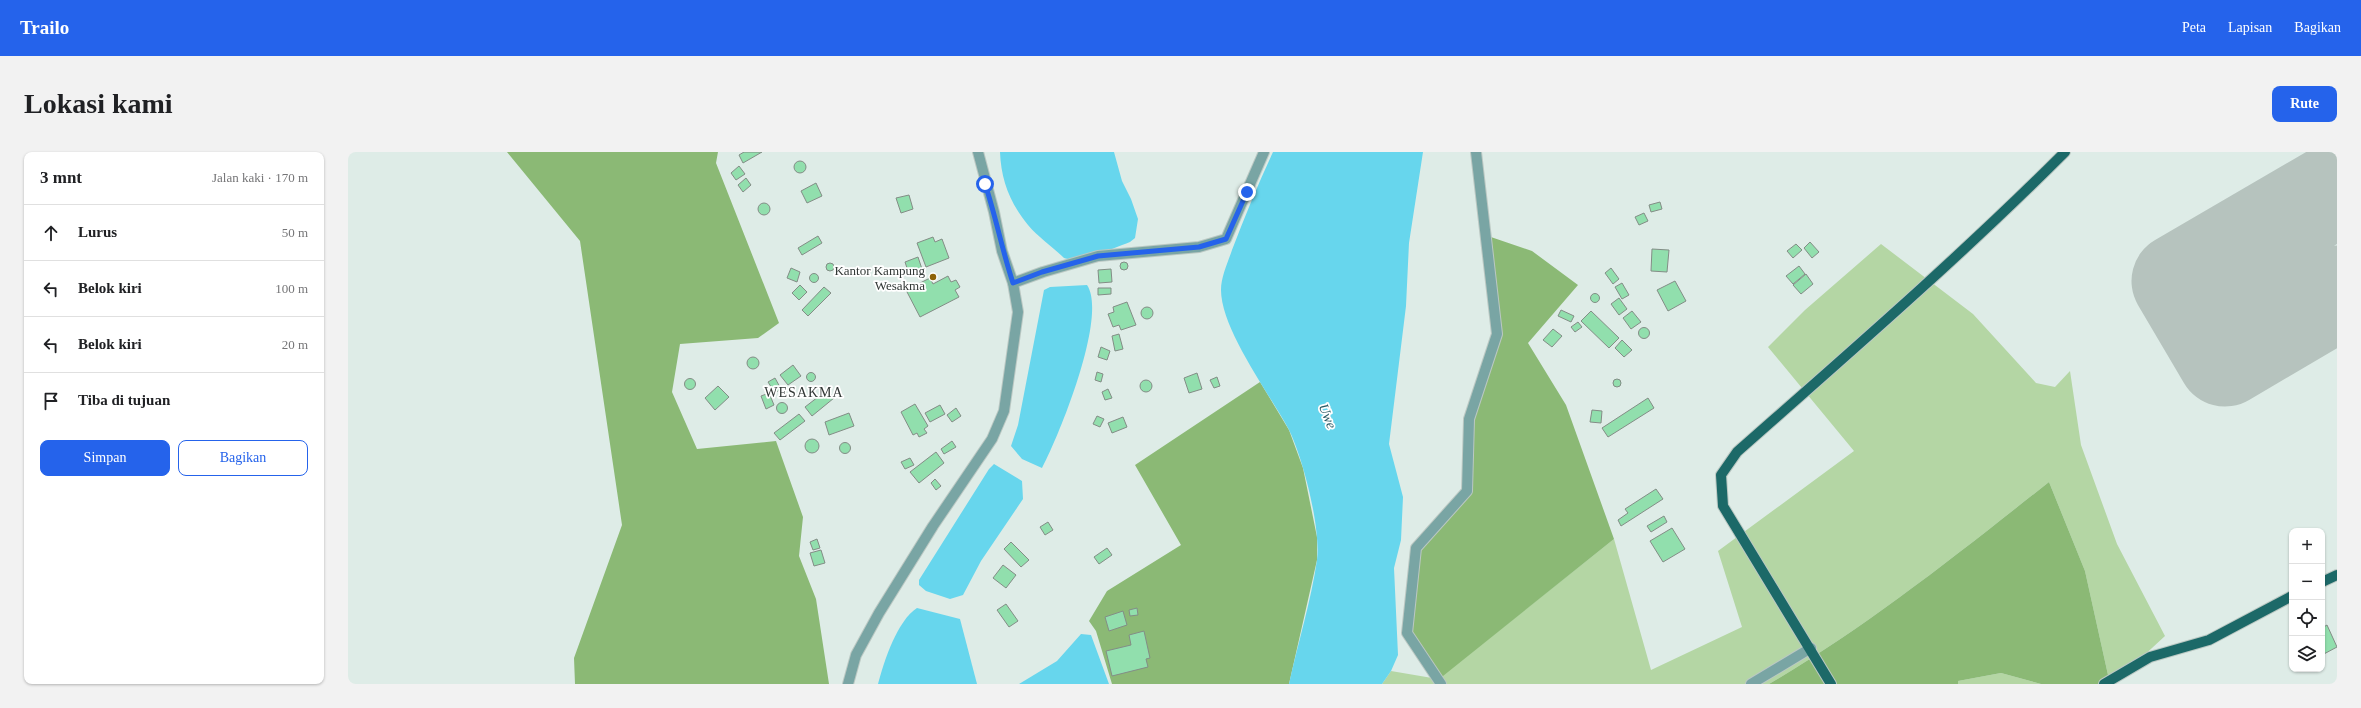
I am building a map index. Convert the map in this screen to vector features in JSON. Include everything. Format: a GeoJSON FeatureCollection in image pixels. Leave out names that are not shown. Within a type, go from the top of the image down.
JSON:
{"type":"FeatureCollection","features":[{"type":"Feature","properties":{"kind":"main road"},"geometry":{"type":"LineString","coordinates":[[1831,684],[1811,648],[1722,506],[1721,475],[1737,452],[1942,270],[2003,214],[2064,152]]}},
{"type":"Feature","properties":{"kind":"main road"},"geometry":{"type":"LineString","coordinates":[[2325,581],[2337,576]]}},
{"type":"Feature","properties":{"kind":"main road"},"geometry":{"type":"LineString","coordinates":[[2104,684],[2150,657],[2208,640],[2289,598]]}},
{"type":"Feature","properties":{"kind":"street"},"geometry":{"type":"LineString","coordinates":[[848,684],[856,655],[879,613],[933,526],[992,439],[1004,411],[1018,312],[1013,283],[1002,251],[994,212],[978,152]]}},
{"type":"Feature","properties":{"kind":"street"},"geometry":{"type":"LineString","coordinates":[[1013,283],[1042,272],[1098,256],[1199,247],[1226,239],[1264,152]]}},
{"type":"Feature","properties":{"kind":"street"},"geometry":{"type":"LineString","coordinates":[[1441,684],[1407,633],[1416,548],[1466,491],[1469,419],[1497,334],[1476,152]]}},
{"type":"Feature","properties":{"kind":"street"},"geometry":{"type":"LineString","coordinates":[[1751,684],[1811,648]]}},
{"type":"Feature","properties":{"kind":"green space"},"geometry":{"type":"Polygon","coordinates":[[[507,152],[718,152],[716,163],[779,323],[758,338],[680,344],[672,392],[697,449],[776,441],[803,517],[799,556],[816,599],[829,684],[575,684],[574,658],[622,525],[580,241],[507,152]]]}},
{"type":"Feature","properties":{"kind":"green space"},"geometry":{"type":"Polygon","coordinates":[[[1485,235],[1532,251],[1578,285],[1528,343],[1566,405],[1614,539],[1438,680],[1407,633],[1416,548],[1467,491],[1469,419],[1497,334],[1485,235]]]}},
{"type":"Feature","properties":{"kind":"green space"},"geometry":{"type":"Polygon","coordinates":[[[1881,244],[1973,314],[2036,383],[2055,387],[2070,371],[2081,445],[2117,544],[2165,636],[2113,684],[2110,684],[2085,571],[2049,482],[1912,588],[1842,638],[1769,684],[1382,684],[1391,671],[1438,679],[1614,539],[1651,670],[1742,627],[1718,551],[1854,451],[1768,347],[1805,310],[1881,244]]]}},
{"type":"Feature","properties":{"kind":"green space"},"geometry":{"type":"Polygon","coordinates":[[[1260,382],[1289,430],[1303,468],[1317,537],[1317,560],[1289,684],[1112,684],[1096,631],[1089,621],[1107,591],[1181,545],[1135,465],[1260,382]]]}},
{"type":"Feature","properties":{"kind":"green space"},"geometry":{"type":"Polygon","coordinates":[[[2049,482],[2085,571],[2110,684],[2041,684],[2001,673],[1958,681],[1958,684],[1769,684],[1842,638],[1912,588],[2049,482]]]}},
{"type":"Feature","properties":{"kind":"green space"},"geometry":{"type":"Polygon","coordinates":[[[2001,673],[2041,684],[1958,684],[1958,681],[2001,673]]]}},
{"type":"Feature","properties":{"kind":"water"},"geometry":{"type":"Polygon","coordinates":[[[1000,152],[1114,152],[1122,181],[1131,199],[1138,219],[1135,238],[1130,242],[1087,257],[1078,259],[1064,258],[1028,225],[1011,200],[1002,172],[1000,152]]]}},
{"type":"Feature","properties":{"kind":"water","name":"Uwe"},"geometry":{"type":"Polygon","coordinates":[[[1273,152],[1423,152],[1409,243],[1406,306],[1389,444],[1403,497],[1401,540],[1394,568],[1398,655],[1391,671],[1382,684],[1289,684],[1308,606],[1317,560],[1318,546],[1314,512],[1305,474],[1294,441],[1288,428],[1237,342],[1223,306],[1221,290],[1223,275],[1232,250],[1273,152]]]}},
{"type":"Feature","properties":{"kind":"water"},"geometry":{"type":"Polygon","coordinates":[[[1087,285],[1092,300],[1091,322],[1086,348],[1079,376],[1069,404],[1042,468],[1022,459],[1011,446],[1018,425],[1044,290],[1050,287],[1087,285]]]}},
{"type":"Feature","properties":{"kind":"water"},"geometry":{"type":"Polygon","coordinates":[[[994,464],[1022,481],[1023,499],[981,561],[963,595],[950,599],[926,591],[919,585],[919,580],[989,469],[994,464]]]}},
{"type":"Feature","properties":{"kind":"water"},"geometry":{"type":"Polygon","coordinates":[[[917,608],[960,619],[977,684],[878,684],[892,642],[897,632],[903,622],[917,608]]]}},
{"type":"Feature","properties":{"kind":"water"},"geometry":{"type":"Polygon","coordinates":[[[1081,634],[1091,635],[1109,684],[1019,684],[1057,661],[1081,634]]]}},
{"type":"Feature","properties":{"kind":"building"},"geometry":{"type":"Polygon","coordinates":[[[744,152],[762,152],[743,163],[739,155],[744,152]]]}},
{"type":"Feature","properties":{"kind":"building"},"geometry":{"type":"Polygon","coordinates":[[[798,161],[802,161],[806,167],[802,173],[798,173],[794,169],[794,165],[798,161]]]}},
{"type":"Feature","properties":{"kind":"building"},"geometry":{"type":"Polygon","coordinates":[[[739,166],[745,174],[736,180],[731,173],[739,166]]]}},
{"type":"Feature","properties":{"kind":"building"},"geometry":{"type":"Polygon","coordinates":[[[746,178],[751,185],[743,192],[738,185],[746,178]]]}},
{"type":"Feature","properties":{"kind":"building"},"geometry":{"type":"Polygon","coordinates":[[[816,183],[822,196],[807,203],[801,191],[816,183]]]}},
{"type":"Feature","properties":{"kind":"building"},"geometry":{"type":"Polygon","coordinates":[[[909,195],[913,209],[901,213],[896,198],[909,195]]]}},
{"type":"Feature","properties":{"kind":"building"},"geometry":{"type":"Polygon","coordinates":[[[1660,202],[1662,209],[1651,212],[1649,205],[1660,202]]]}},
{"type":"Feature","properties":{"kind":"building"},"geometry":{"type":"Polygon","coordinates":[[[762,203],[766,203],[770,209],[766,215],[762,215],[758,211],[758,207],[762,203]]]}},
{"type":"Feature","properties":{"kind":"building"},"geometry":{"type":"Polygon","coordinates":[[[1644,213],[1648,221],[1639,225],[1635,217],[1644,213]]]}},
{"type":"Feature","properties":{"kind":"building"},"geometry":{"type":"Polygon","coordinates":[[[818,236],[822,243],[802,255],[798,248],[818,236]]]}},
{"type":"Feature","properties":{"kind":"building"},"geometry":{"type":"Polygon","coordinates":[[[933,237],[935,242],[942,239],[949,258],[926,267],[917,243],[933,237]]]}},
{"type":"Feature","properties":{"kind":"building"},"geometry":{"type":"Polygon","coordinates":[[[1810,242],[1819,252],[1812,258],[1804,248],[1810,242]]]}},
{"type":"Feature","properties":{"kind":"building"},"geometry":{"type":"Polygon","coordinates":[[[1796,244],[1802,250],[1793,258],[1787,251],[1796,244]]]}},
{"type":"Feature","properties":{"kind":"building"},"geometry":{"type":"Polygon","coordinates":[[[1652,249],[1669,250],[1667,272],[1651,271],[1652,249]]]}},
{"type":"Feature","properties":{"kind":"building"},"geometry":{"type":"Polygon","coordinates":[[[918,257],[922,269],[909,274],[905,262],[918,257]]]}},
{"type":"Feature","properties":{"kind":"building"},"geometry":{"type":"Polygon","coordinates":[[[1124,262],[1127,263],[1127,269],[1124,270],[1121,269],[1120,266],[1121,263],[1124,262]]]}},
{"type":"Feature","properties":{"kind":"building"},"geometry":{"type":"Polygon","coordinates":[[[828,263],[832,263],[834,267],[832,271],[828,271],[826,269],[826,265],[828,263]]]}},
{"type":"Feature","properties":{"kind":"building"},"geometry":{"type":"Polygon","coordinates":[[[1799,266],[1805,274],[1793,284],[1786,276],[1799,266]]]}},
{"type":"Feature","properties":{"kind":"building"},"geometry":{"type":"Polygon","coordinates":[[[791,268],[800,272],[797,282],[787,278],[791,268]]]}},
{"type":"Feature","properties":{"kind":"building"},"geometry":{"type":"Polygon","coordinates":[[[1611,268],[1619,279],[1613,284],[1605,273],[1611,268]]]}},
{"type":"Feature","properties":{"kind":"building"},"geometry":{"type":"Polygon","coordinates":[[[1111,269],[1112,282],[1099,283],[1098,270],[1111,269]]]}},
{"type":"Feature","properties":{"kind":"building"},"geometry":{"type":"Polygon","coordinates":[[[814,273],[819,278],[814,283],[809,278],[814,273]]]}},
{"type":"Feature","properties":{"kind":"building"},"geometry":{"type":"Polygon","coordinates":[[[1806,274],[1813,284],[1801,294],[1793,285],[1806,274]]]}},
{"type":"Feature","properties":{"kind":"building"},"geometry":{"type":"Polygon","coordinates":[[[948,276],[951,282],[956,280],[960,287],[955,290],[959,297],[920,317],[906,290],[930,278],[933,284],[948,276]]]}},
{"type":"Feature","properties":{"kind":"building"},"geometry":{"type":"Polygon","coordinates":[[[1675,281],[1686,301],[1668,311],[1657,290],[1675,281]]]}},
{"type":"Feature","properties":{"kind":"building"},"geometry":{"type":"Polygon","coordinates":[[[1622,283],[1629,295],[1622,299],[1615,287],[1622,283]]]}},
{"type":"Feature","properties":{"kind":"building"},"geometry":{"type":"Polygon","coordinates":[[[800,285],[807,292],[799,300],[792,293],[800,285]]]}},
{"type":"Feature","properties":{"kind":"building"},"geometry":{"type":"Polygon","coordinates":[[[824,287],[831,293],[808,316],[802,310],[824,287]]]}},
{"type":"Feature","properties":{"kind":"building"},"geometry":{"type":"Polygon","coordinates":[[[1098,288],[1111,288],[1111,294],[1098,295],[1098,288]]]}},
{"type":"Feature","properties":{"kind":"building"},"geometry":{"type":"Polygon","coordinates":[[[1595,293],[1600,298],[1595,303],[1590,298],[1595,293]]]}},
{"type":"Feature","properties":{"kind":"building"},"geometry":{"type":"Polygon","coordinates":[[[1619,298],[1627,309],[1619,315],[1611,304],[1619,298]]]}},
{"type":"Feature","properties":{"kind":"building"},"geometry":{"type":"Polygon","coordinates":[[[1127,302],[1136,325],[1121,330],[1119,325],[1113,327],[1108,314],[1114,312],[1113,307],[1127,302]]]}},
{"type":"Feature","properties":{"kind":"building"},"geometry":{"type":"Polygon","coordinates":[[[1149,307],[1152,308],[1152,318],[1145,319],[1142,318],[1141,311],[1142,308],[1149,307]]]}},
{"type":"Feature","properties":{"kind":"building"},"geometry":{"type":"Polygon","coordinates":[[[1561,310],[1574,316],[1571,322],[1558,316],[1561,310]]]}},
{"type":"Feature","properties":{"kind":"building"},"geometry":{"type":"Polygon","coordinates":[[[1591,311],[1619,338],[1609,348],[1581,321],[1591,311]]]}},
{"type":"Feature","properties":{"kind":"building"},"geometry":{"type":"Polygon","coordinates":[[[1632,311],[1641,322],[1631,329],[1623,318],[1632,311]]]}},
{"type":"Feature","properties":{"kind":"building"},"geometry":{"type":"Polygon","coordinates":[[[1578,322],[1582,327],[1575,332],[1571,327],[1578,322]]]}},
{"type":"Feature","properties":{"kind":"building"},"geometry":{"type":"Polygon","coordinates":[[[1642,328],[1646,328],[1648,329],[1648,337],[1642,338],[1639,335],[1639,331],[1642,328]]]}},
{"type":"Feature","properties":{"kind":"building"},"geometry":{"type":"Polygon","coordinates":[[[1553,329],[1562,336],[1552,347],[1543,340],[1553,329]]]}},
{"type":"Feature","properties":{"kind":"building"},"geometry":{"type":"Polygon","coordinates":[[[1119,334],[1123,349],[1115,351],[1112,336],[1119,334]]]}},
{"type":"Feature","properties":{"kind":"building"},"geometry":{"type":"Polygon","coordinates":[[[1622,340],[1632,350],[1624,357],[1615,348],[1622,340]]]}},
{"type":"Feature","properties":{"kind":"building"},"geometry":{"type":"Polygon","coordinates":[[[1101,347],[1110,351],[1107,360],[1098,357],[1101,347]]]}},
{"type":"Feature","properties":{"kind":"building"},"geometry":{"type":"Polygon","coordinates":[[[753,357],[757,359],[759,363],[757,367],[753,369],[749,367],[747,363],[749,359],[753,357]]]}},
{"type":"Feature","properties":{"kind":"building"},"geometry":{"type":"Polygon","coordinates":[[[793,365],[801,376],[788,385],[780,375],[793,365]]]}},
{"type":"Feature","properties":{"kind":"building"},"geometry":{"type":"Polygon","coordinates":[[[1097,372],[1103,374],[1101,382],[1095,380],[1097,372]]]}},
{"type":"Feature","properties":{"kind":"building"},"geometry":{"type":"Polygon","coordinates":[[[809,373],[813,373],[815,377],[813,381],[809,381],[807,379],[807,375],[809,373]]]}},
{"type":"Feature","properties":{"kind":"building"},"geometry":{"type":"Polygon","coordinates":[[[1197,373],[1202,389],[1189,393],[1184,378],[1197,373]]]}},
{"type":"Feature","properties":{"kind":"building"},"geometry":{"type":"Polygon","coordinates":[[[1217,377],[1220,386],[1214,388],[1210,380],[1217,377]]]}},
{"type":"Feature","properties":{"kind":"building"},"geometry":{"type":"Polygon","coordinates":[[[775,378],[781,389],[775,393],[768,382],[775,378]]]}},
{"type":"Feature","properties":{"kind":"building"},"geometry":{"type":"Polygon","coordinates":[[[688,379],[692,379],[694,380],[694,388],[688,389],[685,386],[685,382],[688,379]]]}},
{"type":"Feature","properties":{"kind":"building"},"geometry":{"type":"Polygon","coordinates":[[[1615,379],[1619,379],[1621,383],[1619,387],[1615,387],[1613,385],[1613,381],[1615,379]]]}},
{"type":"Feature","properties":{"kind":"building"},"geometry":{"type":"Polygon","coordinates":[[[1144,380],[1148,380],[1152,386],[1148,392],[1144,392],[1140,388],[1140,384],[1144,380]]]}},
{"type":"Feature","properties":{"kind":"building"},"geometry":{"type":"Polygon","coordinates":[[[718,386],[729,397],[715,410],[705,398],[718,386]]]}},
{"type":"Feature","properties":{"kind":"building"},"geometry":{"type":"Polygon","coordinates":[[[1108,389],[1112,398],[1105,400],[1102,392],[1108,389]]]}},
{"type":"Feature","properties":{"kind":"building"},"geometry":{"type":"Polygon","coordinates":[[[827,390],[834,398],[812,416],[805,407],[827,390]]]}},
{"type":"Feature","properties":{"kind":"building"},"geometry":{"type":"Polygon","coordinates":[[[769,393],[774,405],[766,409],[761,396],[769,393]]]}},
{"type":"Feature","properties":{"kind":"building"},"geometry":{"type":"Polygon","coordinates":[[[1648,398],[1654,408],[1608,437],[1602,428],[1648,398]]]}},
{"type":"Feature","properties":{"kind":"building"},"geometry":{"type":"Polygon","coordinates":[[[782,402],[786,404],[788,408],[786,412],[782,414],[778,412],[776,408],[778,404],[782,402]]]}},
{"type":"Feature","properties":{"kind":"building"},"geometry":{"type":"Polygon","coordinates":[[[915,404],[928,426],[924,429],[927,433],[919,437],[917,433],[913,435],[901,412],[915,404]]]}},
{"type":"Feature","properties":{"kind":"building"},"geometry":{"type":"Polygon","coordinates":[[[940,405],[945,414],[930,422],[925,413],[940,405]]]}},
{"type":"Feature","properties":{"kind":"building"},"geometry":{"type":"Polygon","coordinates":[[[956,408],[961,416],[952,422],[947,415],[956,408]]]}},
{"type":"Feature","properties":{"kind":"building"},"geometry":{"type":"Polygon","coordinates":[[[1592,410],[1602,411],[1601,423],[1590,422],[1592,410]]]}},
{"type":"Feature","properties":{"kind":"building"},"geometry":{"type":"Polygon","coordinates":[[[849,413],[854,426],[829,435],[825,422],[849,413]]]}},
{"type":"Feature","properties":{"kind":"building"},"geometry":{"type":"Polygon","coordinates":[[[799,414],[805,421],[780,440],[774,433],[799,414]]]}},
{"type":"Feature","properties":{"kind":"building"},"geometry":{"type":"Polygon","coordinates":[[[1097,416],[1104,419],[1100,427],[1093,424],[1097,416]]]}},
{"type":"Feature","properties":{"kind":"building"},"geometry":{"type":"Polygon","coordinates":[[[1123,417],[1127,427],[1112,433],[1108,423],[1123,417]]]}},
{"type":"Feature","properties":{"kind":"building"},"geometry":{"type":"Polygon","coordinates":[[[812,439],[817,441],[819,446],[817,451],[812,453],[807,451],[805,446],[807,441],[812,439]]]}},
{"type":"Feature","properties":{"kind":"building"},"geometry":{"type":"Polygon","coordinates":[[[952,441],[956,447],[944,454],[941,449],[952,441]]]}},
{"type":"Feature","properties":{"kind":"building"},"geometry":{"type":"Polygon","coordinates":[[[843,443],[847,443],[849,444],[849,452],[843,453],[840,450],[840,446],[843,443]]]}},
{"type":"Feature","properties":{"kind":"building"},"geometry":{"type":"Polygon","coordinates":[[[936,452],[944,463],[919,483],[910,472],[936,452]]]}},
{"type":"Feature","properties":{"kind":"building"},"geometry":{"type":"Polygon","coordinates":[[[910,458],[914,465],[905,469],[901,462],[910,458]]]}},
{"type":"Feature","properties":{"kind":"building"},"geometry":{"type":"Polygon","coordinates":[[[935,479],[941,486],[936,490],[931,483],[935,479]]]}},
{"type":"Feature","properties":{"kind":"building"},"geometry":{"type":"Polygon","coordinates":[[[1656,489],[1663,499],[1621,526],[1618,520],[1628,513],[1625,509],[1656,489]]]}},
{"type":"Feature","properties":{"kind":"building"},"geometry":{"type":"Polygon","coordinates":[[[1664,516],[1667,522],[1651,532],[1647,526],[1664,516]]]}},
{"type":"Feature","properties":{"kind":"building"},"geometry":{"type":"Polygon","coordinates":[[[1048,522],[1053,530],[1045,535],[1040,527],[1048,522]]]}},
{"type":"Feature","properties":{"kind":"building"},"geometry":{"type":"Polygon","coordinates":[[[1672,528],[1685,549],[1663,562],[1650,541],[1672,528]]]}},
{"type":"Feature","properties":{"kind":"building"},"geometry":{"type":"Polygon","coordinates":[[[817,539],[820,548],[813,550],[810,542],[817,539]]]}},
{"type":"Feature","properties":{"kind":"building"},"geometry":{"type":"Polygon","coordinates":[[[1011,542],[1029,560],[1021,567],[1004,549],[1011,542]]]}},
{"type":"Feature","properties":{"kind":"building"},"geometry":{"type":"Polygon","coordinates":[[[1107,548],[1112,555],[1099,564],[1094,557],[1107,548]]]}},
{"type":"Feature","properties":{"kind":"building"},"geometry":{"type":"Polygon","coordinates":[[[821,550],[825,563],[814,566],[810,553],[821,550]]]}},
{"type":"Feature","properties":{"kind":"building"},"geometry":{"type":"Polygon","coordinates":[[[1003,565],[1016,575],[1006,588],[993,578],[1003,565]]]}},
{"type":"Feature","properties":{"kind":"building"},"geometry":{"type":"Polygon","coordinates":[[[1006,604],[1018,621],[1009,627],[997,610],[1006,604]]]}},
{"type":"Feature","properties":{"kind":"building"},"geometry":{"type":"Polygon","coordinates":[[[1137,608],[1138,615],[1130,616],[1129,610],[1137,608]]]}},
{"type":"Feature","properties":{"kind":"building"},"geometry":{"type":"Polygon","coordinates":[[[1123,611],[1127,625],[1109,631],[1105,617],[1123,611]]]}},
{"type":"Feature","properties":{"kind":"building"},"geometry":{"type":"Polygon","coordinates":[[[2327,625],[2337,647],[2325,653],[2325,636],[2325,626],[2327,625]]]}},
{"type":"Feature","properties":{"kind":"building"},"geometry":{"type":"Polygon","coordinates":[[[1144,631],[1150,658],[1146,659],[1148,667],[1112,676],[1106,651],[1131,645],[1129,635],[1144,631]]]}},
{"type":"Feature","properties":{"kind":"runway"},"geometry":{"type":"LineString","coordinates":[[2337,189],[2179,281],[2225,359],[2337,293]]}},
{"type":"Feature","properties":{"kind":"place","name":"Kantor Kampung Wesakma"},"geometry":{"type":"Point","coordinates":[933,277]}},
{"type":"Feature","properties":{"kind":"district","name":"WESAKMA"},"geometry":{"type":"Point","coordinates":[804,392]}},
{"type":"Feature","properties":{"kind":"route"},"geometry":{"type":"LineString","coordinates":[[985,184],[994,212],[1002,251],[1013,283],[1042,272],[1098,256],[1199,247],[1226,239],[1247,192]]}}]}
